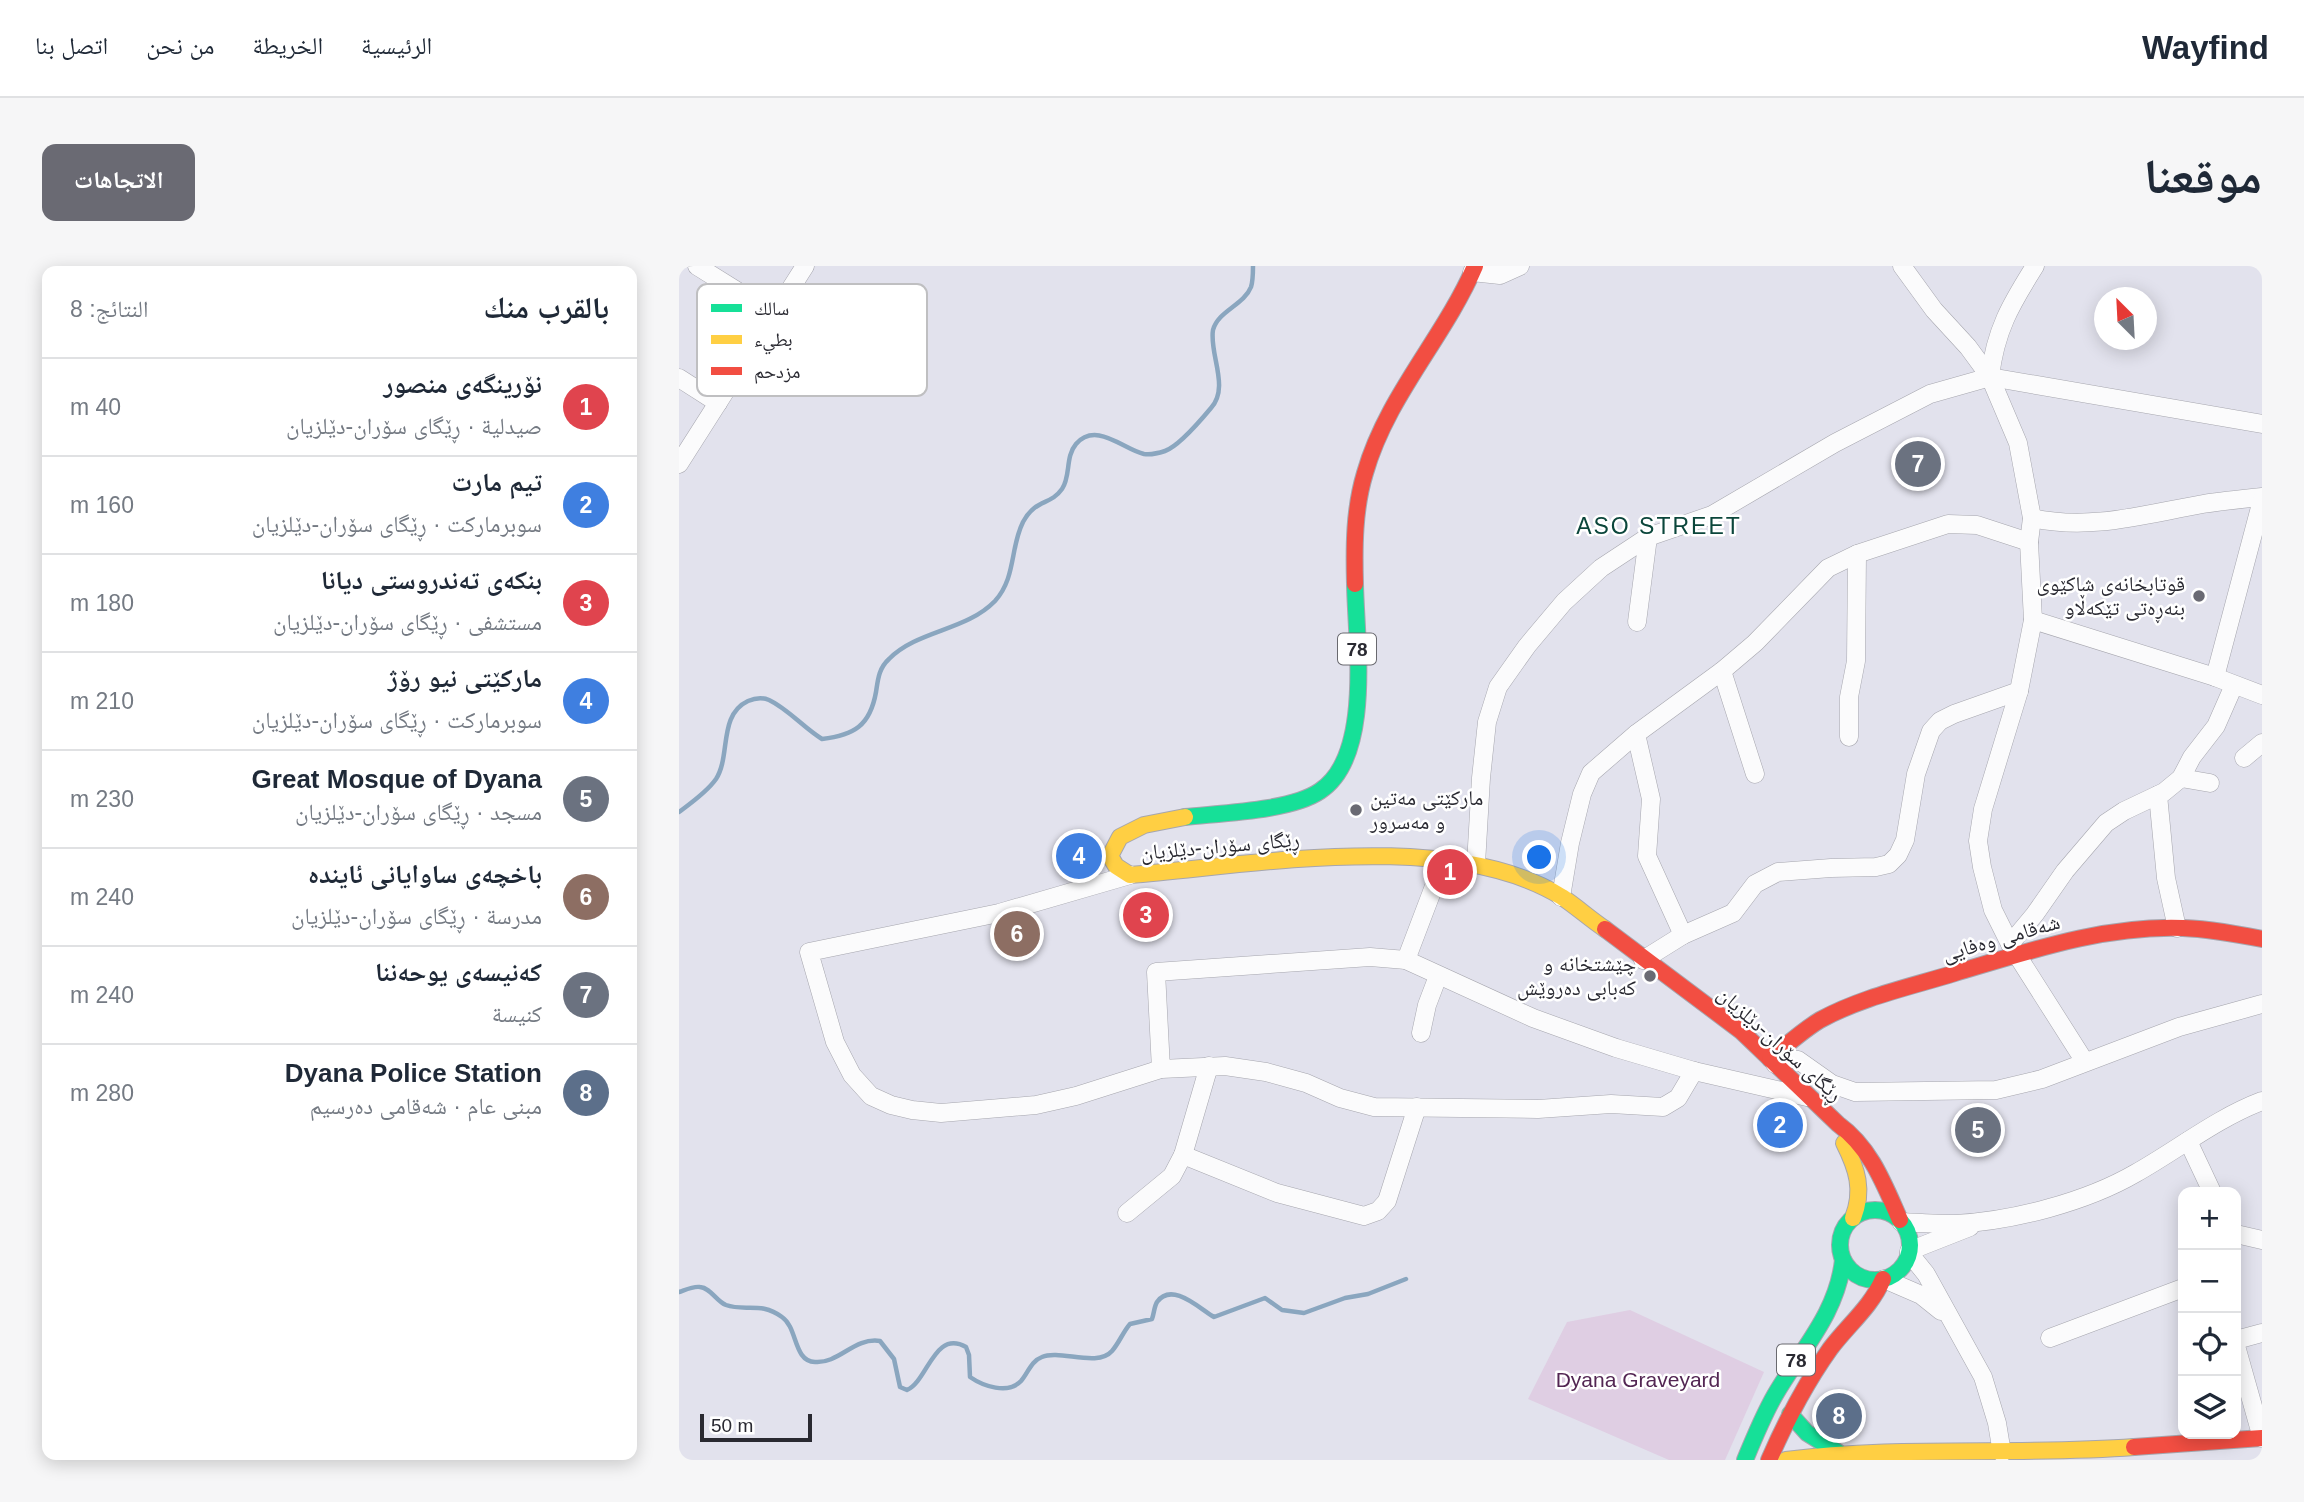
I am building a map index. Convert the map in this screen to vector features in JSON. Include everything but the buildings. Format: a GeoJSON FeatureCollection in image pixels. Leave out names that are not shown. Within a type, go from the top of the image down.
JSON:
{"type":"FeatureCollection","features":[{"type":"Feature","properties":{"kind":"main road","name":"ڕێگای سۆران-دێلزیان"},"geometry":{"type":"LineString","coordinates":[[1473,269],[1374,444],[1359,497],[1355,559],[1356,719],[1347,758],[1338,777],[1326,789],[1285,804],[1168,819],[1133,830],[1115,841],[1110,856],[1116,866],[1131,875],[1349,856],[1397,855],[1476,864],[1515,875],[1561,897],[1741,1031],[1838,1124],[1856,1137],[1867,1151],[1901,1221]]}},
{"type":"Feature","properties":{"kind":"main road","name":"شەقامی وەفایی"},"geometry":{"type":"LineString","coordinates":[[1772,1061],[1803,1032],[1838,1011],[2014,949],[2108,932],[2178,928],[2262,939]]}},
{"type":"Feature","properties":{"kind":"main road","name":"ڕێگای سۆران-دێلزیان"},"geometry":{"type":"LineString","coordinates":[[1838,1124],[1860,1179],[1860,1199],[1853,1218]]}},
{"type":"Feature","properties":{"kind":"main road"},"geometry":{"type":"LineString","coordinates":[[1877,1210],[1893,1215],[1901,1221],[1908,1233],[1909,1252],[1900,1270],[1883,1279],[1867,1279],[1847,1267],[1840,1251],[1842,1233],[1853,1218],[1877,1210]]}},
{"type":"Feature","properties":{"kind":"main road","name":"78"},"geometry":{"type":"LineString","coordinates":[[1745,1460],[1778,1390],[1831,1308],[1841,1280],[1843,1260]]}},
{"type":"Feature","properties":{"kind":"main road","name":"78"},"geometry":{"type":"LineString","coordinates":[[1769,1460],[1790,1414],[1833,1345],[1874,1300],[1883,1279]]}},
{"type":"Feature","properties":{"kind":"main road"},"geometry":{"type":"LineString","coordinates":[[1790,1414],[1817,1440],[1839,1452]]}},
{"type":"Feature","properties":{"kind":"main road"},"geometry":{"type":"LineString","coordinates":[[1786,1460],[1839,1452],[2072,1456],[2168,1453],[2262,1438]]}},
{"type":"Feature","properties":{"kind":"street"},"geometry":{"type":"LineString","coordinates":[[697,266],[726,284]]}},
{"type":"Feature","properties":{"kind":"street"},"geometry":{"type":"LineString","coordinates":[[793,284],[804,266]]}},
{"type":"Feature","properties":{"kind":"street"},"geometry":{"type":"LineString","coordinates":[[1473,269],[1500,275],[1520,266]]}},
{"type":"Feature","properties":{"kind":"street"},"geometry":{"type":"LineString","coordinates":[[1902,266],[1934,310],[1968,347],[1990,377],[2018,443],[2028,484],[2032,518],[2029,542],[2033,620],[2019,691],[1983,809],[1978,841],[1993,910],[2014,949],[2085,1062]]}},
{"type":"Feature","properties":{"kind":"street"},"geometry":{"type":"LineString","coordinates":[[1990,377],[1999,328],[2035,266]]}},
{"type":"Feature","properties":{"kind":"street"},"geometry":{"type":"LineString","coordinates":[[1476,864],[1486,733],[1498,687],[1527,646],[1564,602],[1601,568],[1648,537],[1712,515],[1835,443],[1930,394],[1990,377],[2262,424]]}},
{"type":"Feature","properties":{"kind":"street"},"geometry":{"type":"LineString","coordinates":[[679,378],[697,390]]}},
{"type":"Feature","properties":{"kind":"street"},"geometry":{"type":"LineString","coordinates":[[707,396],[718,403]]}},
{"type":"Feature","properties":{"kind":"street"},"geometry":{"type":"LineString","coordinates":[[679,464],[722,396]]}},
{"type":"Feature","properties":{"kind":"street"},"geometry":{"type":"LineString","coordinates":[[2032,518],[2051,522],[2104,523],[2204,504],[2262,498],[2215,677]]}},
{"type":"Feature","properties":{"kind":"street"},"geometry":{"type":"LineString","coordinates":[[1561,897],[1576,818],[1591,773],[1636,734],[1723,671],[1783,616],[1828,568],[1857,554],[1948,524],[1977,525],[2029,542]]}},
{"type":"Feature","properties":{"kind":"street"},"geometry":{"type":"LineString","coordinates":[[1637,622],[1648,537]]}},
{"type":"Feature","properties":{"kind":"street"},"geometry":{"type":"LineString","coordinates":[[1849,737],[1849,697],[1856,661],[1857,554]]}},
{"type":"Feature","properties":{"kind":"street"},"geometry":{"type":"LineString","coordinates":[[2033,620],[2215,677],[2262,695]]}},
{"type":"Feature","properties":{"kind":"street"},"geometry":{"type":"LineString","coordinates":[[1723,671],[1755,774]]}},
{"type":"Feature","properties":{"kind":"street"},"geometry":{"type":"LineString","coordinates":[[2014,949],[2065,872],[2106,823],[2158,795],[2181,778],[2192,757],[2216,726],[2234,685]]}},
{"type":"Feature","properties":{"kind":"street"},"geometry":{"type":"LineString","coordinates":[[1643,960],[1683,935],[1733,913],[1755,884],[1778,872],[1889,864],[1898,855],[1905,840],[1916,774],[1931,731],[1940,721],[1954,714],[2019,691]]}},
{"type":"Feature","properties":{"kind":"street"},"geometry":{"type":"LineString","coordinates":[[1636,734],[1651,799],[1647,856],[1683,935]]}},
{"type":"Feature","properties":{"kind":"street"},"geometry":{"type":"LineString","coordinates":[[2243,758],[2262,743]]}},
{"type":"Feature","properties":{"kind":"street"},"geometry":{"type":"LineString","coordinates":[[2181,778],[2210,783]]}},
{"type":"Feature","properties":{"kind":"street"},"geometry":{"type":"LineString","coordinates":[[2158,795],[2166,878],[2178,928]]}},
{"type":"Feature","properties":{"kind":"street"},"geometry":{"type":"LineString","coordinates":[[1406,960],[1444,860]]}},
{"type":"Feature","properties":{"kind":"street"},"geometry":{"type":"LineString","coordinates":[[1131,875],[999,913],[809,952],[835,1042],[852,1075],[871,1096],[891,1105],[941,1113],[1036,1105],[1076,1097],[1161,1069],[1209,1066],[1266,1072],[1374,1107],[1538,1109],[1611,1104],[1663,1107],[1678,1098],[1694,1071]]}},
{"type":"Feature","properties":{"kind":"street"},"geometry":{"type":"LineString","coordinates":[[1161,1069],[1156,972],[1370,957],[1406,960],[1533,1017],[1616,1048],[1694,1071],[1809,1097]]}},
{"type":"Feature","properties":{"kind":"street"},"geometry":{"type":"LineString","coordinates":[[1421,1033],[1427,1005],[1438,976]]}},
{"type":"Feature","properties":{"kind":"street"},"geometry":{"type":"LineString","coordinates":[[1772,1061],[1788,1058],[1798,1060],[1832,1084],[1867,1094],[1996,1090],[2019,1086],[2179,1027],[2262,1004]]}},
{"type":"Feature","properties":{"kind":"street"},"geometry":{"type":"LineString","coordinates":[[1127,1213],[1172,1176],[1183,1155],[1209,1066]]}},
{"type":"Feature","properties":{"kind":"street"},"geometry":{"type":"LineString","coordinates":[[1901,1221],[1953,1224],[1987,1221],[2065,1203],[2102,1190],[2138,1172],[2262,1101]]}},
{"type":"Feature","properties":{"kind":"street"},"geometry":{"type":"LineString","coordinates":[[1183,1155],[1276,1192],[1364,1216],[1378,1211],[1387,1201],[1417,1107]]}},
{"type":"Feature","properties":{"kind":"street"},"geometry":{"type":"LineString","coordinates":[[2188,1141],[2210,1187]]}},
{"type":"Feature","properties":{"kind":"street"},"geometry":{"type":"LineString","coordinates":[[1987,1221],[1909,1252],[1926,1274],[1983,1377],[1997,1423],[2002,1453]]}},
{"type":"Feature","properties":{"kind":"street"},"geometry":{"type":"LineString","coordinates":[[2241,1235],[2262,1240]]}},
{"type":"Feature","properties":{"kind":"street"},"geometry":{"type":"LineString","coordinates":[[1883,1279],[1921,1295],[1951,1321]]}},
{"type":"Feature","properties":{"kind":"street"},"geometry":{"type":"LineString","coordinates":[[2050,1338],[2178,1290]]}},
{"type":"Feature","properties":{"kind":"street"},"geometry":{"type":"LineString","coordinates":[[2241,1339],[2262,1333]]}},
{"type":"Feature","properties":{"kind":"street"},"geometry":{"type":"LineString","coordinates":[[2241,1364],[2262,1438]]}},
{"type":"Feature","properties":{"kind":"green space","name":"Dyana Graveyard"},"geometry":{"type":"Polygon","coordinates":[[[1630,1310],[1764,1372],[1725,1460],[1669,1460],[1528,1399],[1567,1322],[1630,1310]]]}},
{"type":"Feature","properties":{"kind":"waterway"},"geometry":{"type":"LineString","coordinates":[[679,812],[704,793],[716,779],[732,716],[748,701],[759,698],[769,700],[822,739],[843,735],[859,727],[870,713],[879,674],[889,659],[914,642],[970,619],[995,601],[1010,573],[1023,522],[1033,509],[1053,498],[1062,489],[1073,449],[1084,438],[1092,435],[1110,438],[1147,454],[1165,451],[1183,438],[1216,400],[1219,380],[1213,330],[1220,318],[1248,293],[1252,285],[1253,266]]}},
{"type":"Feature","properties":{"kind":"waterway"},"geometry":{"type":"LineString","coordinates":[[679,1292],[700,1287],[726,1305],[774,1312],[787,1322],[803,1356],[815,1362],[832,1359],[862,1343],[880,1341],[894,1359],[900,1387],[907,1390],[921,1377],[939,1350],[955,1343],[966,1347],[970,1377],[995,1388],[1016,1385],[1032,1364],[1042,1357],[1105,1356],[1112,1351],[1130,1324],[1152,1319],[1157,1302],[1170,1294],[1186,1299],[1214,1317],[1265,1298],[1282,1310],[1304,1313],[1345,1298],[1368,1294],[1406,1279]]}},
{"type":"Feature","properties":{"kind":"traffic: fast"},"geometry":{"type":"LineString","coordinates":[[1185,817],[1255,810],[1292,803],[1320,791],[1337,774],[1348,752],[1355,725],[1358,696],[1355,584]]}},
{"type":"Feature","properties":{"kind":"traffic: fast"},"geometry":{"type":"LineString","coordinates":[[1875,1210],[1900,1220],[1910,1245],[1900,1270],[1875,1280],[1850,1270],[1840,1245],[1850,1220],[1875,1210]]}},
{"type":"Feature","properties":{"kind":"traffic: fast"},"geometry":{"type":"LineString","coordinates":[[1745,1460],[1775,1395],[1826,1315],[1843,1260]]}},
{"type":"Feature","properties":{"kind":"traffic: fast"},"geometry":{"type":"LineString","coordinates":[[1790,1414],[1807,1433],[1839,1453]]}},
{"type":"Feature","properties":{"kind":"traffic: slow"},"geometry":{"type":"LineString","coordinates":[[1185,817],[1144,825],[1120,837],[1110,856],[1116,866],[1130,875],[1351,856],[1409,857],[1465,863],[1516,876],[1562,897],[1605,929]]}},
{"type":"Feature","properties":{"kind":"traffic: slow"},"geometry":{"type":"LineString","coordinates":[[1844,1143],[1857,1180],[1858,1198],[1853,1218]]}},
{"type":"Feature","properties":{"kind":"traffic: slow"},"geometry":{"type":"LineString","coordinates":[[1786,1460],[1873,1453],[2134,1447]]}},
{"type":"Feature","properties":{"kind":"traffic: jam"},"geometry":{"type":"LineString","coordinates":[[1355,584],[1359,500],[1375,445],[1387,418],[1448,318],[1475,266]]}},
{"type":"Feature","properties":{"kind":"traffic: jam"},"geometry":{"type":"LineString","coordinates":[[1770,1059],[1813,1024],[1852,1005],[2067,941],[2154,928],[2203,929],[2262,939]]}},
{"type":"Feature","properties":{"kind":"traffic: jam"},"geometry":{"type":"LineString","coordinates":[[1605,929],[1741,1031],[1849,1134],[1868,1155],[1900,1220]]}},
{"type":"Feature","properties":{"kind":"traffic: jam"},"geometry":{"type":"LineString","coordinates":[[1769,1460],[1812,1376],[1830,1349],[1859,1316],[1883,1279]]}},
{"type":"Feature","properties":{"kind":"traffic: jam"},"geometry":{"type":"LineString","coordinates":[[2134,1447],[2262,1438]]}},
{"type":"Feature","properties":{"kind":"place","name":"کەنیسەی یوحەننا"},"geometry":{"type":"Point","coordinates":[1918,464]}},
{"type":"Feature","properties":{"kind":"place","name":"قوتابخانەی شاکێوی بنەڕەتی تێکەڵاو"},"geometry":{"type":"Point","coordinates":[2199,596]}},
{"type":"Feature","properties":{"kind":"place","name":"مارکێتی مەتین و مەسرور"},"geometry":{"type":"Point","coordinates":[1356,810]}},
{"type":"Feature","properties":{"kind":"place","name":"مارکێتی نیو رۆژ"},"geometry":{"type":"Point","coordinates":[1079,856]}},
{"type":"Feature","properties":{"kind":"place","name":"نۆرینگه‌ی منصور"},"geometry":{"type":"Point","coordinates":[1450,872]}},
{"type":"Feature","properties":{"kind":"place","name":"بنکەی تەندروستی دیانا"},"geometry":{"type":"Point","coordinates":[1146,915]}},
{"type":"Feature","properties":{"kind":"place","name":"باخچەی ساوایانی ئایندە"},"geometry":{"type":"Point","coordinates":[1017,934]}},
{"type":"Feature","properties":{"kind":"place","name":"چێشتخانە و کەبابی دەروێش"},"geometry":{"type":"Point","coordinates":[1650,976]}},
{"type":"Feature","properties":{"kind":"place","name":"تیم مارت"},"geometry":{"type":"Point","coordinates":[1780,1125]}},
{"type":"Feature","properties":{"kind":"place","name":"Great Mosque of Dyana"},"geometry":{"type":"Point","coordinates":[1978,1130]}},
{"type":"Feature","properties":{"kind":"place","name":"Dyana Police Station"},"geometry":{"type":"Point","coordinates":[1839,1416]}},
{"type":"Feature","properties":{"kind":"district","name":"ASO STREET"},"geometry":{"type":"Point","coordinates":[1659,526]}}]}
